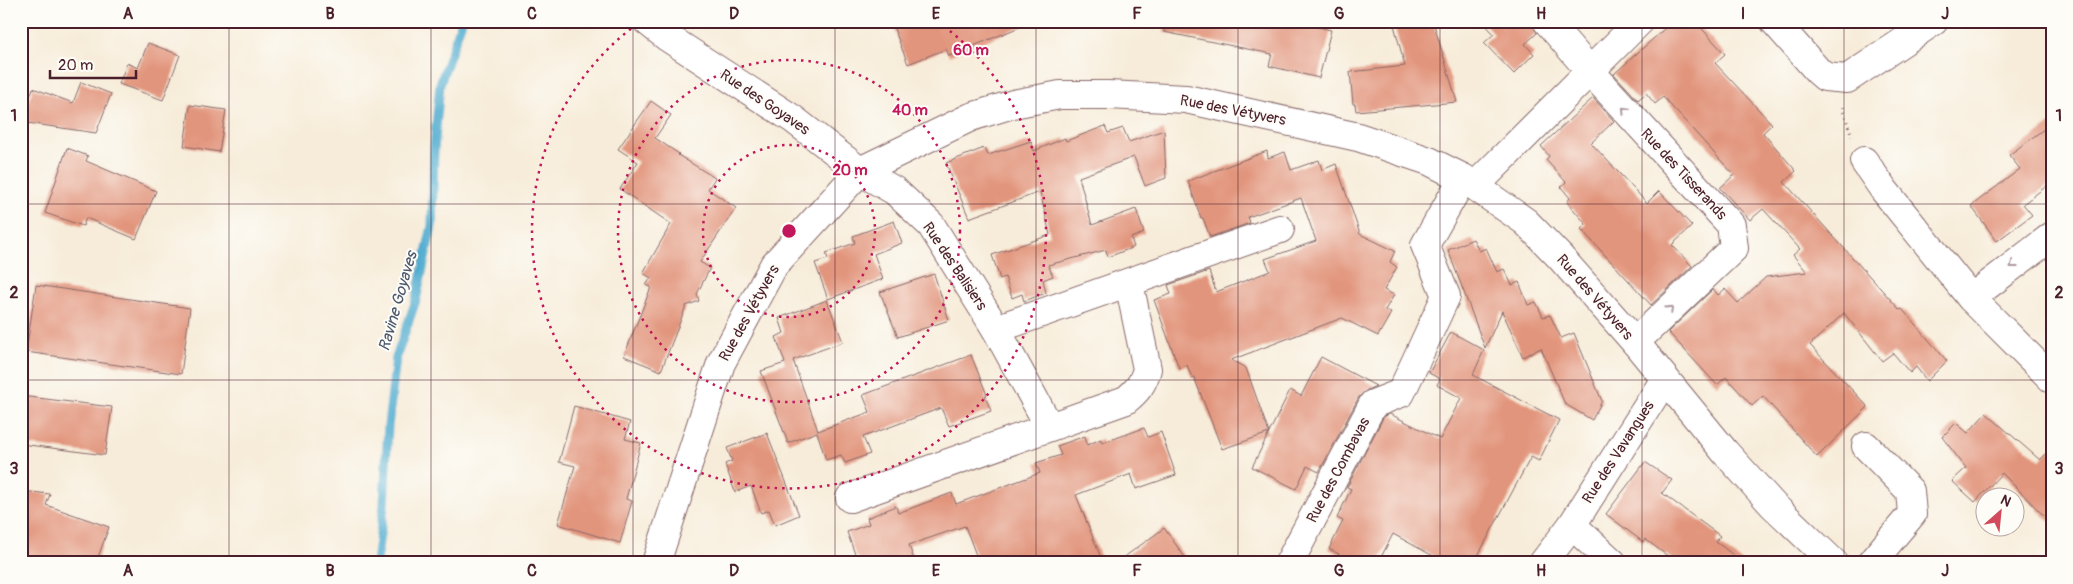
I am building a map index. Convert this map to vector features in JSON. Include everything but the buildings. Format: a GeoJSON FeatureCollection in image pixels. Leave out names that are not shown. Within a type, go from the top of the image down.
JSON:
{"type":"FeatureCollection","features":[{"type":"Feature","properties":{"kind":"street","name":"Rue des Tisserands"},"geometry":{"type":"LineString","coordinates":[[1547,21],[1590,71],[1731,225],[1734,248],[1635,342]]}},
{"type":"Feature","properties":{"kind":"street"},"geometry":{"type":"LineString","coordinates":[[1469,182],[1590,71],[1640,21]]}},
{"type":"Feature","properties":{"kind":"street"},"geometry":{"type":"LineString","coordinates":[[1774,21],[1825,77],[1847,79],[1934,21]]}},
{"type":"Feature","properties":{"kind":"street","name":"Rue des Goyaves"},"geometry":{"type":"LineString","coordinates":[[657,29],[794,119],[860,171]]}},
{"type":"Feature","properties":{"kind":"street","name":"Rue des Vétyvers"},"geometry":{"type":"LineString","coordinates":[[656,563],[721,363],[774,265],[860,171],[919,141],[979,114],[1013,104],[1060,95],[1108,95],[1186,99],[1358,137],[1429,161],[1469,182],[1526,222],[1584,283],[1725,452],[1767,498],[1834,563]]}},
{"type":"Feature","properties":{"kind":"street"},"geometry":{"type":"LineString","coordinates":[[1864,161],[1884,190],[1971,298],[2052,379]]}},
{"type":"Feature","properties":{"kind":"street","name":"Rue des Balisiers"},"geometry":{"type":"LineString","coordinates":[[860,171],[895,191],[932,225],[996,329],[1049,426]]}},
{"type":"Feature","properties":{"kind":"street","name":"Rue des Combavas"},"geometry":{"type":"LineString","coordinates":[[1290,563],[1373,404],[1401,393],[1446,296],[1425,245],[1469,182]]}},
{"type":"Feature","properties":{"kind":"street"},"geometry":{"type":"LineString","coordinates":[[996,329],[1280,229]]}},
{"type":"Feature","properties":{"kind":"street"},"geometry":{"type":"LineString","coordinates":[[1971,298],[2052,236]]}},
{"type":"Feature","properties":{"kind":"street"},"geometry":{"type":"LineString","coordinates":[[850,498],[1126,400],[1136,392],[1143,382],[1147,369],[1129,283]]}},
{"type":"Feature","properties":{"kind":"street","name":"Rue des Vavangues"},"geometry":{"type":"LineString","coordinates":[[1543,563],[1572,525],[1665,379]]}},
{"type":"Feature","properties":{"kind":"street"},"geometry":{"type":"LineString","coordinates":[[1866,446],[1910,491],[1912,514],[1871,563]]}},
{"type":"Feature","properties":{"kind":"street"},"geometry":{"type":"LineString","coordinates":[[1572,525],[1613,563]]}},
{"type":"Feature","properties":{"kind":"path"},"geometry":{"type":"LineString","coordinates":[[1847,79],[1843,111],[1864,161]]}},
{"type":"Feature","properties":{"kind":"waterway","name":"Ravine Goyaves"},"geometry":{"type":"LineString","coordinates":[[376,563],[384,505],[388,426],[396,358],[416,300],[432,226],[434,149],[440,84],[462,21]]}}]}
